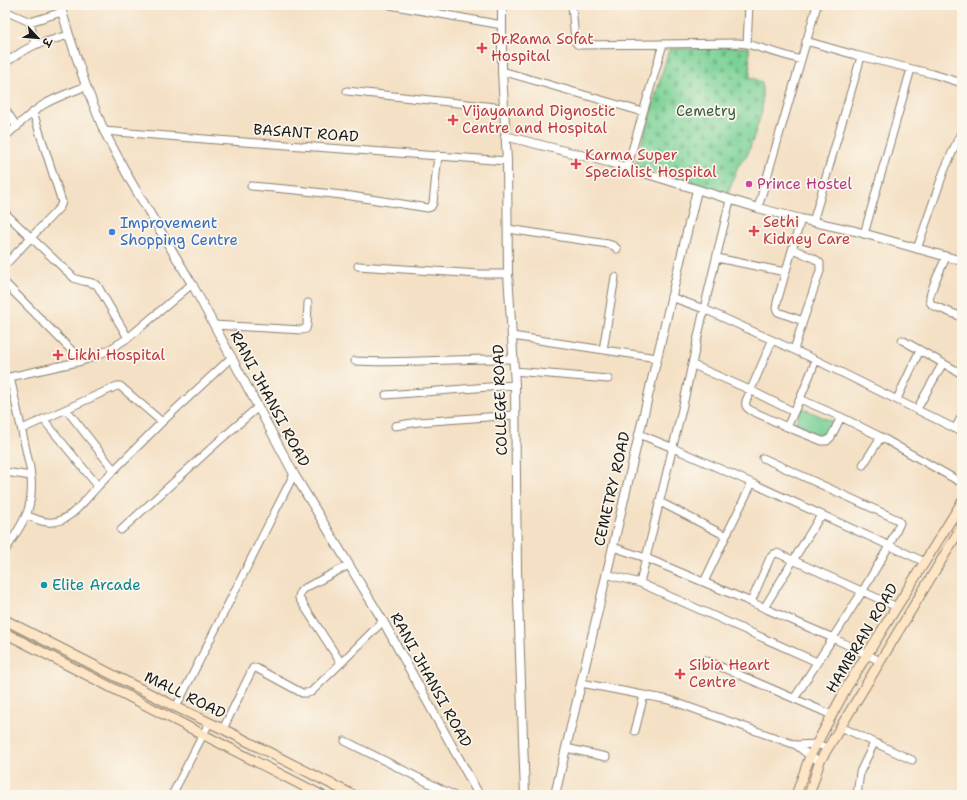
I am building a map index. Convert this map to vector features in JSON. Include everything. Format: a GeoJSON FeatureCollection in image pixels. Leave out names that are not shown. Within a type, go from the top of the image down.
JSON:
{"type":"FeatureCollection","features":[{"type":"Feature","properties":{"kind":"main road","name":"HAMBRAN ROAD"},"geometry":{"type":"LineString","coordinates":[[796,795],[810,756],[848,685],[962,502]]}},
{"type":"Feature","properties":{"kind":"main road","name":"HAMBRAN ROAD"},"geometry":{"type":"LineString","coordinates":[[809,795],[820,761],[962,526]]}},
{"type":"Feature","properties":{"kind":"main road","name":"MALL ROAD"},"geometry":{"type":"LineString","coordinates":[[5,620],[176,708],[223,729],[353,795]]}},
{"type":"Feature","properties":{"kind":"main road","name":"MALL ROAD"},"geometry":{"type":"LineString","coordinates":[[5,633],[203,736],[321,795]]}},
{"type":"Feature","properties":{"kind":"street"},"geometry":{"type":"LineString","coordinates":[[390,5],[502,25]]}},
{"type":"Feature","properties":{"kind":"street","name":"COLLEGE ROAD"},"geometry":{"type":"LineString","coordinates":[[502,5],[502,71],[507,160],[508,274],[515,385],[517,570],[526,795]]}},
{"type":"Feature","properties":{"kind":"street"},"geometry":{"type":"LineString","coordinates":[[572,5],[575,41],[577,44],[581,45],[737,43],[747,44],[801,60]]}},
{"type":"Feature","properties":{"kind":"street"},"geometry":{"type":"LineString","coordinates":[[747,44],[748,5]]}},
{"type":"Feature","properties":{"kind":"street"},"geometry":{"type":"LineString","coordinates":[[758,208],[817,5]]}},
{"type":"Feature","properties":{"kind":"street"},"geometry":{"type":"LineString","coordinates":[[5,11],[30,22],[61,8]]}},
{"type":"Feature","properties":{"kind":"street","name":"RANI JHANSI ROAD"},"geometry":{"type":"LineString","coordinates":[[61,8],[86,86],[104,131],[130,180],[192,284],[294,474],[383,621],[479,795]]}},
{"type":"Feature","properties":{"kind":"street"},"geometry":{"type":"LineString","coordinates":[[30,22],[35,45]]}},
{"type":"Feature","properties":{"kind":"street"},"geometry":{"type":"LineString","coordinates":[[5,63],[35,45],[69,35]]}},
{"type":"Feature","properties":{"kind":"street"},"geometry":{"type":"LineString","coordinates":[[806,41],[962,83]]}},
{"type":"Feature","properties":{"kind":"street"},"geometry":{"type":"LineString","coordinates":[[627,168],[663,44]]}},
{"type":"Feature","properties":{"kind":"street"},"geometry":{"type":"LineString","coordinates":[[813,222],[861,57]]}},
{"type":"Feature","properties":{"kind":"street"},"geometry":{"type":"LineString","coordinates":[[864,234],[911,69]]}},
{"type":"Feature","properties":{"kind":"street"},"geometry":{"type":"LineString","coordinates":[[502,71],[643,112]]}},
{"type":"Feature","properties":{"kind":"street"},"geometry":{"type":"LineString","coordinates":[[5,137],[33,112],[52,100],[86,86]]}},
{"type":"Feature","properties":{"kind":"street"},"geometry":{"type":"LineString","coordinates":[[347,92],[504,108]]}},
{"type":"Feature","properties":{"kind":"street"},"geometry":{"type":"LineString","coordinates":[[5,109],[17,127]]}},
{"type":"Feature","properties":{"kind":"street"},"geometry":{"type":"LineString","coordinates":[[5,265],[60,207],[62,202],[33,112]]}},
{"type":"Feature","properties":{"kind":"street"},"geometry":{"type":"LineString","coordinates":[[917,249],[944,171],[962,130]]}},
{"type":"Feature","properties":{"kind":"street","name":"BASANT ROAD"},"geometry":{"type":"LineString","coordinates":[[104,131],[507,160]]}},
{"type":"Feature","properties":{"kind":"street"},"geometry":{"type":"LineString","coordinates":[[505,136],[601,160],[758,208],[854,231],[962,261]]}},
{"type":"Feature","properties":{"kind":"street"},"geometry":{"type":"LineString","coordinates":[[252,186],[351,196],[428,208],[431,207],[433,203],[438,155]]}},
{"type":"Feature","properties":{"kind":"street","name":"CEMETRY ROAD"},"geometry":{"type":"LineString","coordinates":[[555,795],[656,358],[698,190]]}},
{"type":"Feature","properties":{"kind":"street"},"geometry":{"type":"LineString","coordinates":[[640,583],[673,448],[730,200]]}},
{"type":"Feature","properties":{"kind":"street"},"geometry":{"type":"LineString","coordinates":[[5,213],[74,278],[81,281],[93,282],[97,285],[128,338]]}},
{"type":"Feature","properties":{"kind":"street"},"geometry":{"type":"LineString","coordinates":[[802,219],[776,305],[776,311],[803,321]]}},
{"type":"Feature","properties":{"kind":"street"},"geometry":{"type":"LineString","coordinates":[[508,229],[608,244],[617,249]]}},
{"type":"Feature","properties":{"kind":"street"},"geometry":{"type":"LineString","coordinates":[[793,249],[815,259],[820,263],[820,271],[794,350]]}},
{"type":"Feature","properties":{"kind":"street"},"geometry":{"type":"LineString","coordinates":[[946,257],[931,292],[929,301],[934,306],[962,317]]}},
{"type":"Feature","properties":{"kind":"street"},"geometry":{"type":"LineString","coordinates":[[717,258],[786,272]]}},
{"type":"Feature","properties":{"kind":"street"},"geometry":{"type":"LineString","coordinates":[[358,266],[478,274],[508,274]]}},
{"type":"Feature","properties":{"kind":"street"},"geometry":{"type":"LineString","coordinates":[[603,350],[615,278]]}},
{"type":"Feature","properties":{"kind":"street"},"geometry":{"type":"LineString","coordinates":[[5,283],[82,361]]}},
{"type":"Feature","properties":{"kind":"street"},"geometry":{"type":"LineString","coordinates":[[5,551],[29,508],[31,476],[22,430],[7,378],[82,361],[101,354],[128,338],[192,284]]}},
{"type":"Feature","properties":{"kind":"street"},"geometry":{"type":"LineString","coordinates":[[671,297],[704,309],[816,360],[962,432]]}},
{"type":"Feature","properties":{"kind":"street"},"geometry":{"type":"LineString","coordinates":[[214,325],[302,330],[306,329],[307,325],[308,303]]}},
{"type":"Feature","properties":{"kind":"street"},"geometry":{"type":"LineString","coordinates":[[512,336],[656,358]]}},
{"type":"Feature","properties":{"kind":"street"},"geometry":{"type":"LineString","coordinates":[[772,340],[750,390],[745,405],[746,407],[755,413],[822,441],[827,441],[831,437],[841,417]]}},
{"type":"Feature","properties":{"kind":"street"},"geometry":{"type":"LineString","coordinates":[[902,340],[962,374]]}},
{"type":"Feature","properties":{"kind":"street"},"geometry":{"type":"LineString","coordinates":[[897,399],[920,350]]}},
{"type":"Feature","properties":{"kind":"street"},"geometry":{"type":"LineString","coordinates":[[26,515],[38,521],[48,523],[57,522],[70,515],[162,422],[232,357]]}},
{"type":"Feature","properties":{"kind":"street"},"geometry":{"type":"LineString","coordinates":[[355,361],[384,363],[513,359]]}},
{"type":"Feature","properties":{"kind":"street"},"geometry":{"type":"LineString","coordinates":[[787,427],[816,360]]}},
{"type":"Feature","properties":{"kind":"street"},"geometry":{"type":"LineString","coordinates":[[917,409],[943,363]]}},
{"type":"Feature","properties":{"kind":"street"},"geometry":{"type":"LineString","coordinates":[[692,365],[750,390],[794,412]]}},
{"type":"Feature","properties":{"kind":"street"},"geometry":{"type":"LineString","coordinates":[[514,371],[608,379]]}},
{"type":"Feature","properties":{"kind":"street"},"geometry":{"type":"LineString","coordinates":[[386,395],[515,385]]}},
{"type":"Feature","properties":{"kind":"street"},"geometry":{"type":"LineString","coordinates":[[22,430],[117,386],[120,386],[162,422]]}},
{"type":"Feature","properties":{"kind":"street"},"geometry":{"type":"LineString","coordinates":[[800,399],[881,437],[962,483]]}},
{"type":"Feature","properties":{"kind":"street"},"geometry":{"type":"LineString","coordinates":[[121,530],[258,407]]}},
{"type":"Feature","properties":{"kind":"street"},"geometry":{"type":"LineString","coordinates":[[66,409],[114,470]]}},
{"type":"Feature","properties":{"kind":"street"},"geometry":{"type":"LineString","coordinates":[[395,426],[418,422],[515,415]]}},
{"type":"Feature","properties":{"kind":"street"},"geometry":{"type":"LineString","coordinates":[[955,429],[962,416]]}},
{"type":"Feature","properties":{"kind":"street"},"geometry":{"type":"LineString","coordinates":[[43,419],[98,486]]}},
{"type":"Feature","properties":{"kind":"street"},"geometry":{"type":"LineString","coordinates":[[639,434],[925,562]]}},
{"type":"Feature","properties":{"kind":"street"},"geometry":{"type":"LineString","coordinates":[[863,465],[881,437]]}},
{"type":"Feature","properties":{"kind":"street"},"geometry":{"type":"LineString","coordinates":[[763,458],[900,522],[889,546],[862,592],[794,699]]}},
{"type":"Feature","properties":{"kind":"street"},"geometry":{"type":"LineString","coordinates":[[5,472],[31,476]]}},
{"type":"Feature","properties":{"kind":"street"},"geometry":{"type":"LineString","coordinates":[[176,708],[294,474]]}},
{"type":"Feature","properties":{"kind":"street"},"geometry":{"type":"LineString","coordinates":[[704,582],[752,484]]}},
{"type":"Feature","properties":{"kind":"street"},"geometry":{"type":"LineString","coordinates":[[660,502],[726,536]]}},
{"type":"Feature","properties":{"kind":"street"},"geometry":{"type":"LineString","coordinates":[[764,608],[821,515]]}},
{"type":"Feature","properties":{"kind":"street"},"geometry":{"type":"LineString","coordinates":[[613,547],[646,558],[751,602],[868,654],[880,661]]}},
{"type":"Feature","properties":{"kind":"street"},"geometry":{"type":"LineString","coordinates":[[751,602],[769,561],[773,555],[777,553],[897,608]]}},
{"type":"Feature","properties":{"kind":"street"},"geometry":{"type":"LineString","coordinates":[[341,662],[299,598],[299,595],[303,589],[349,565]]}},
{"type":"Feature","properties":{"kind":"street"},"geometry":{"type":"LineString","coordinates":[[606,574],[640,583],[817,662]]}},
{"type":"Feature","properties":{"kind":"street"},"geometry":{"type":"LineString","coordinates":[[223,729],[253,668],[256,668],[302,693],[308,694],[383,621]]}},
{"type":"Feature","properties":{"kind":"street"},"geometry":{"type":"LineString","coordinates":[[705,660],[832,715]]}},
{"type":"Feature","properties":{"kind":"street"},"geometry":{"type":"LineString","coordinates":[[581,683],[669,700],[796,745],[810,756],[820,761]]}},
{"type":"Feature","properties":{"kind":"street"},"geometry":{"type":"LineString","coordinates":[[635,731],[644,695]]}},
{"type":"Feature","properties":{"kind":"street"},"geometry":{"type":"LineString","coordinates":[[176,795],[173,793],[209,723]]}},
{"type":"Feature","properties":{"kind":"street"},"geometry":{"type":"LineString","coordinates":[[841,727],[912,760]]}},
{"type":"Feature","properties":{"kind":"street"},"geometry":{"type":"LineString","coordinates":[[345,741],[453,795]]}},
{"type":"Feature","properties":{"kind":"street"},"geometry":{"type":"LineString","coordinates":[[857,795],[860,772],[874,743]]}},
{"type":"Feature","properties":{"kind":"street"},"geometry":{"type":"LineString","coordinates":[[796,745],[816,744],[828,748]]}},
{"type":"Feature","properties":{"kind":"street"},"geometry":{"type":"LineString","coordinates":[[566,748],[606,756]]}},
{"type":"Feature","properties":{"kind":"green space","name":"Cemetry"},"geometry":{"type":"Polygon","coordinates":[[[749,47],[750,77],[762,82],[762,112],[748,154],[738,166],[727,195],[635,166],[669,49],[749,47]]]}},
{"type":"Feature","properties":{"kind":"green space"},"geometry":{"type":"Polygon","coordinates":[[[802,408],[834,422],[826,439],[795,424],[802,408]]]}},
{"type":"Feature","properties":{"kind":"place","name":"Dr.Rama Sofat Hospital"},"geometry":{"type":"Point","coordinates":[482,48]}},
{"type":"Feature","properties":{"kind":"place","name":"Vijayanand Dignostic Centre and Hospital"},"geometry":{"type":"Point","coordinates":[453,120]}},
{"type":"Feature","properties":{"kind":"place","name":"Karma Super Specialist Hospital"},"geometry":{"type":"Point","coordinates":[576,164]}},
{"type":"Feature","properties":{"kind":"place","name":"Prince Hostel"},"geometry":{"type":"Point","coordinates":[749,184]}},
{"type":"Feature","properties":{"kind":"place","name":"Sethi Kidney Care"},"geometry":{"type":"Point","coordinates":[754,231]}},
{"type":"Feature","properties":{"kind":"place","name":"Improvement Shopping Centre"},"geometry":{"type":"Point","coordinates":[112,232]}},
{"type":"Feature","properties":{"kind":"place","name":"Likhi Hospital"},"geometry":{"type":"Point","coordinates":[58,355]}},
{"type":"Feature","properties":{"kind":"place","name":"Elite Arcade"},"geometry":{"type":"Point","coordinates":[44,585]}},
{"type":"Feature","properties":{"kind":"place","name":"Sibia Heart Centre"},"geometry":{"type":"Point","coordinates":[680,674]}}]}
